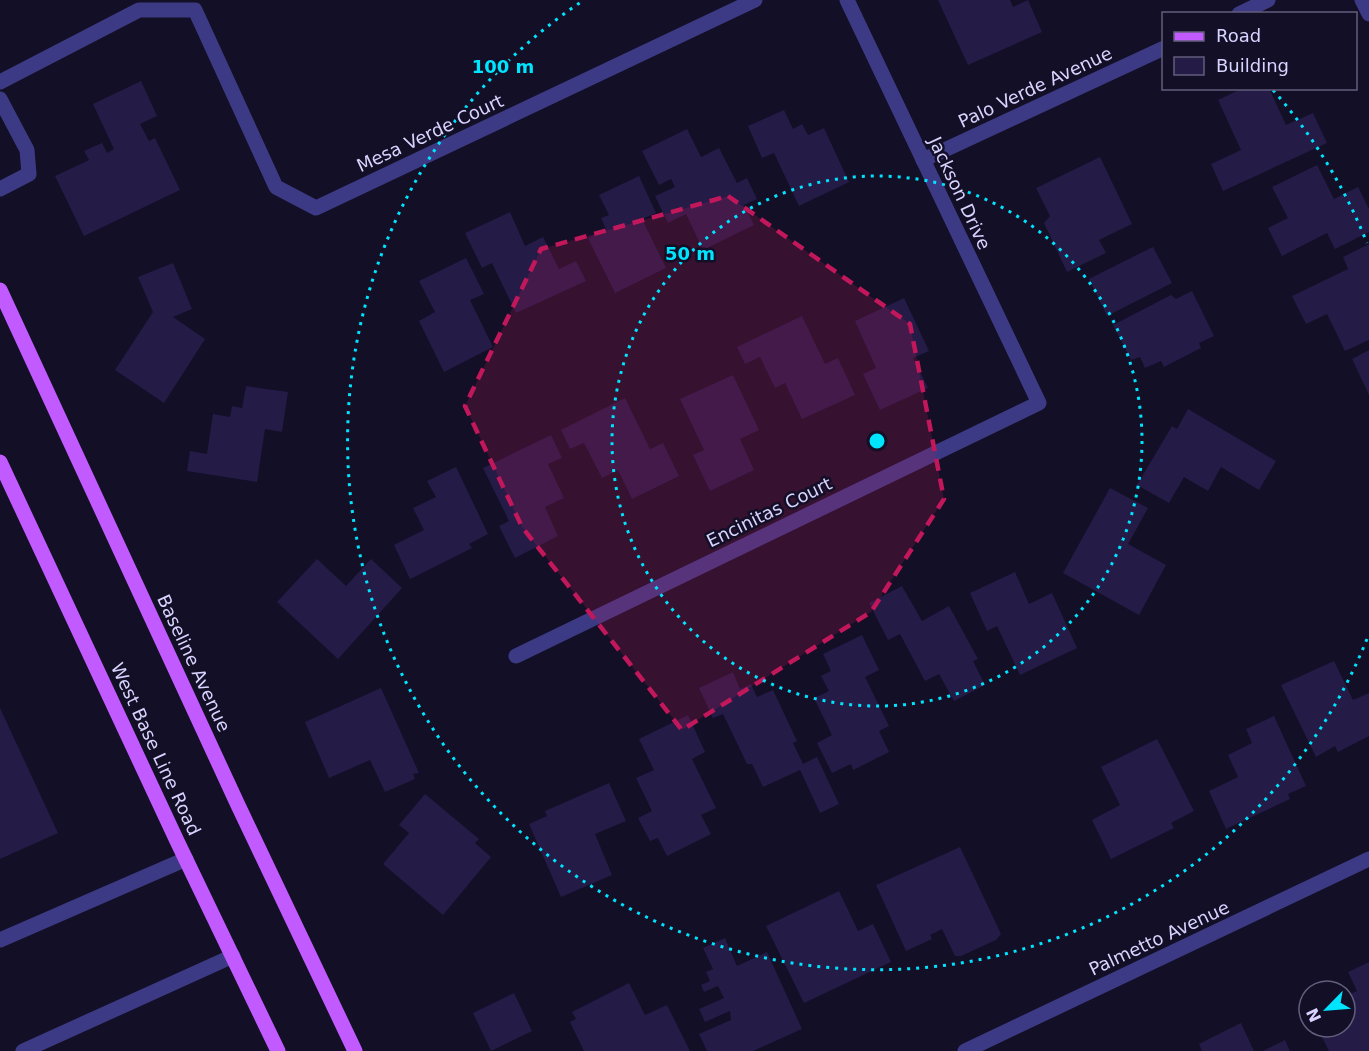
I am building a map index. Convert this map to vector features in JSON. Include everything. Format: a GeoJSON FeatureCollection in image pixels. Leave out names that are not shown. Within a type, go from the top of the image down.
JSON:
{"type":"FeatureCollection","features":[{"type":"Feature","properties":{"kind":"main road","name":"Baseline Avenue"},"geometry":{"type":"LineString","coordinates":[[0,290],[237,803],[355,1051]]}},
{"type":"Feature","properties":{"kind":"main road","name":"West Base Line Road"},"geometry":{"type":"LineString","coordinates":[[0,462],[186,859],[279,1051]]}},
{"type":"Feature","properties":{"kind":"street","name":"Mesa Verde Court"},"geometry":{"type":"LineString","coordinates":[[0,82],[139,10],[195,10],[276,187],[316,208],[754,0]]}},
{"type":"Feature","properties":{"kind":"street","name":"Jackson Drive"},"geometry":{"type":"LineString","coordinates":[[847,0],[1039,403]]}},
{"type":"Feature","properties":{"kind":"street"},"geometry":{"type":"LineString","coordinates":[[1243,12],[1268,0]]}},
{"type":"Feature","properties":{"kind":"street"},"geometry":{"type":"LineString","coordinates":[[1362,0],[1369,14]]}},
{"type":"Feature","properties":{"kind":"street","name":"Palo Verde Avenue"},"geometry":{"type":"LineString","coordinates":[[923,160],[1162,49]]}},
{"type":"Feature","properties":{"kind":"street"},"geometry":{"type":"LineString","coordinates":[[0,99],[27,150],[29,174],[0,189]]}},
{"type":"Feature","properties":{"kind":"street","name":"Encinitas Court"},"geometry":{"type":"LineString","coordinates":[[516,656],[1039,403]]}},
{"type":"Feature","properties":{"kind":"street"},"geometry":{"type":"LineString","coordinates":[[0,940],[186,859]]}},
{"type":"Feature","properties":{"kind":"street","name":"Palmetto Avenue"},"geometry":{"type":"LineString","coordinates":[[965,1051],[1369,860]]}},
{"type":"Feature","properties":{"kind":"street"},"geometry":{"type":"LineString","coordinates":[[23,1051],[233,956]]}},
{"type":"Feature","properties":{"kind":"highlighted area"},"geometry":{"type":"Polygon","coordinates":[[[728,196],[910,324],[944,499],[871,612],[682,730],[522,527],[465,406],[541,249],[728,196]]]}},
{"type":"Feature","properties":{"kind":"building"},"geometry":{"type":"Polygon","coordinates":[[[938,0],[1010,0],[1013,7],[1028,0],[1042,32],[968,65],[938,0]]]}},
{"type":"Feature","properties":{"kind":"building"},"geometry":{"type":"Polygon","coordinates":[[[141,81],[157,116],[140,124],[149,141],[155,138],[180,190],[84,236],[55,176],[89,160],[84,151],[102,143],[107,153],[114,149],[93,104],[141,81]]]}},
{"type":"Feature","properties":{"kind":"building"},"geometry":{"type":"Polygon","coordinates":[[[1239,90],[1270,90],[1286,125],[1313,113],[1327,143],[1223,191],[1211,164],[1241,150],[1218,100],[1239,90]]]}},
{"type":"Feature","properties":{"kind":"building"},"geometry":{"type":"Polygon","coordinates":[[[784,110],[793,129],[802,124],[808,135],[824,128],[849,182],[799,206],[774,153],[762,158],[748,126],[784,110]]]}},
{"type":"Feature","properties":{"kind":"building"},"geometry":{"type":"Polygon","coordinates":[[[687,129],[701,157],[719,148],[737,183],[747,178],[757,199],[744,205],[754,225],[703,250],[686,214],[668,223],[655,196],[675,187],[671,179],[659,185],[642,151],[687,129]]]}},
{"type":"Feature","properties":{"kind":"building"},"geometry":{"type":"Polygon","coordinates":[[[1100,157],[1132,224],[1099,240],[1106,253],[1067,272],[1044,223],[1050,216],[1036,188],[1100,157]]]}},
{"type":"Feature","properties":{"kind":"building"},"geometry":{"type":"Polygon","coordinates":[[[1317,165],[1334,199],[1358,187],[1369,209],[1369,232],[1335,249],[1327,233],[1282,256],[1268,228],[1288,218],[1272,187],[1317,165]]]}},
{"type":"Feature","properties":{"kind":"building"},"geometry":{"type":"Polygon","coordinates":[[[639,176],[656,213],[642,219],[666,268],[615,293],[588,238],[606,229],[601,218],[609,215],[599,195],[639,176]]]}},
{"type":"Feature","properties":{"kind":"building"},"geometry":{"type":"Polygon","coordinates":[[[510,212],[525,246],[543,237],[559,269],[576,261],[586,281],[516,313],[492,263],[482,268],[465,233],[510,212]]]}},
{"type":"Feature","properties":{"kind":"building"},"geometry":{"type":"Polygon","coordinates":[[[1369,244],[1369,340],[1345,351],[1327,314],[1306,324],[1292,296],[1348,269],[1343,257],[1369,244]]]}},
{"type":"Feature","properties":{"kind":"building"},"geometry":{"type":"Polygon","coordinates":[[[1153,247],[1172,283],[1107,316],[1089,279],[1153,247]]]}},
{"type":"Feature","properties":{"kind":"building"},"geometry":{"type":"Polygon","coordinates":[[[466,258],[484,294],[470,300],[493,347],[444,372],[419,321],[435,312],[419,281],[466,258]]]}},
{"type":"Feature","properties":{"kind":"building"},"geometry":{"type":"Polygon","coordinates":[[[173,263],[192,309],[173,317],[205,339],[164,403],[115,370],[153,312],[138,277],[173,263]]]}},
{"type":"Feature","properties":{"kind":"building"},"geometry":{"type":"Polygon","coordinates":[[[1192,291],[1214,336],[1199,343],[1201,348],[1164,367],[1161,361],[1145,368],[1140,357],[1131,360],[1113,325],[1171,295],[1176,299],[1192,291]]]}},
{"type":"Feature","properties":{"kind":"building"},"geometry":{"type":"Polygon","coordinates":[[[904,298],[929,351],[913,358],[928,388],[880,410],[863,374],[876,368],[855,321],[904,298]]]}},
{"type":"Feature","properties":{"kind":"building"},"geometry":{"type":"Polygon","coordinates":[[[802,316],[825,364],[838,358],[855,395],[802,419],[785,383],[775,388],[760,357],[745,364],[737,347],[802,316]]]}},
{"type":"Feature","properties":{"kind":"building"},"geometry":{"type":"Polygon","coordinates":[[[1369,350],[1369,395],[1352,359],[1369,350]]]}},
{"type":"Feature","properties":{"kind":"building"},"geometry":{"type":"Polygon","coordinates":[[[733,375],[759,430],[740,439],[754,470],[710,491],[693,455],[704,450],[680,399],[733,375]]]}},
{"type":"Feature","properties":{"kind":"building"},"geometry":{"type":"Polygon","coordinates":[[[246,386],[288,392],[282,432],[265,429],[257,482],[187,471],[190,451],[207,454],[213,414],[230,417],[232,406],[242,408],[246,386]]]}},
{"type":"Feature","properties":{"kind":"building"},"geometry":{"type":"Polygon","coordinates":[[[625,398],[650,449],[663,443],[679,476],[632,499],[618,470],[602,478],[584,443],[570,449],[561,430],[625,398]]]}},
{"type":"Feature","properties":{"kind":"building"},"geometry":{"type":"Polygon","coordinates":[[[1188,409],[1276,461],[1259,490],[1221,467],[1208,491],[1184,477],[1169,503],[1137,485],[1172,426],[1177,429],[1188,409]]]}},
{"type":"Feature","properties":{"kind":"building"},"geometry":{"type":"Polygon","coordinates":[[[551,435],[562,458],[548,464],[564,498],[545,507],[558,536],[515,558],[499,526],[509,521],[483,468],[551,435]]]}},
{"type":"Feature","properties":{"kind":"building"},"geometry":{"type":"Polygon","coordinates":[[[456,467],[488,534],[469,544],[472,548],[410,579],[394,545],[424,530],[413,508],[436,497],[427,481],[456,467]]]}},
{"type":"Feature","properties":{"kind":"building"},"geometry":{"type":"Polygon","coordinates":[[[1110,488],[1148,508],[1128,544],[1166,565],[1139,615],[1063,573],[1110,488]]]}},
{"type":"Feature","properties":{"kind":"building"},"geometry":{"type":"Polygon","coordinates":[[[317,559],[346,586],[371,559],[402,588],[338,659],[277,602],[317,559]]]}},
{"type":"Feature","properties":{"kind":"building"},"geometry":{"type":"Polygon","coordinates":[[[1015,572],[1029,604],[1052,593],[1077,648],[1020,675],[997,626],[987,631],[970,593],[1015,572]]]}},
{"type":"Feature","properties":{"kind":"building"},"geometry":{"type":"Polygon","coordinates":[[[902,586],[922,621],[949,606],[978,659],[973,661],[985,685],[954,701],[939,674],[925,681],[900,634],[888,640],[869,603],[902,586]]]}},
{"type":"Feature","properties":{"kind":"building"},"geometry":{"type":"Polygon","coordinates":[[[862,635],[879,670],[865,677],[889,726],[879,731],[889,752],[853,770],[851,764],[832,773],[817,743],[832,735],[814,698],[829,691],[821,676],[831,671],[823,654],[862,635]]]}},
{"type":"Feature","properties":{"kind":"building"},"geometry":{"type":"Polygon","coordinates":[[[1334,661],[1353,700],[1369,693],[1369,736],[1338,752],[1335,746],[1316,757],[1281,685],[1334,661]]]}},
{"type":"Feature","properties":{"kind":"building"},"geometry":{"type":"Polygon","coordinates":[[[733,672],[740,689],[751,684],[757,697],[773,690],[797,741],[793,743],[803,764],[817,757],[839,804],[820,813],[800,770],[763,787],[752,764],[747,764],[723,714],[713,718],[699,688],[733,672]]]}},
{"type":"Feature","properties":{"kind":"building"},"geometry":{"type":"Polygon","coordinates":[[[381,688],[419,773],[413,774],[415,779],[385,792],[370,760],[329,778],[305,722],[381,688]]]}},
{"type":"Feature","properties":{"kind":"building"},"geometry":{"type":"Polygon","coordinates":[[[0,708],[58,833],[0,859],[0,708]]]}},
{"type":"Feature","properties":{"kind":"building"},"geometry":{"type":"Polygon","coordinates":[[[688,715],[705,752],[692,759],[716,808],[701,815],[711,834],[667,856],[658,838],[650,841],[638,818],[652,811],[636,778],[654,770],[639,739],[688,715]]]}},
{"type":"Feature","properties":{"kind":"building"},"geometry":{"type":"Polygon","coordinates":[[[1274,716],[1306,786],[1288,794],[1290,799],[1226,829],[1209,791],[1238,777],[1228,755],[1252,743],[1246,729],[1274,716]]]}},
{"type":"Feature","properties":{"kind":"building"},"geometry":{"type":"Polygon","coordinates":[[[1157,739],[1194,811],[1171,823],[1174,828],[1111,859],[1092,820],[1120,805],[1101,767],[1157,739]]]}},
{"type":"Feature","properties":{"kind":"building"},"geometry":{"type":"Polygon","coordinates":[[[609,783],[626,821],[595,834],[612,875],[561,897],[529,824],[547,816],[545,811],[609,783]]]}},
{"type":"Feature","properties":{"kind":"building"},"geometry":{"type":"Polygon","coordinates":[[[425,794],[479,839],[475,843],[491,857],[443,915],[383,864],[409,833],[399,825],[425,794]]]}},
{"type":"Feature","properties":{"kind":"building"},"geometry":{"type":"Polygon","coordinates":[[[960,847],[1001,934],[996,940],[961,956],[955,956],[942,929],[930,935],[932,939],[906,951],[876,885],[960,847]]]}},
{"type":"Feature","properties":{"kind":"building"},"geometry":{"type":"Polygon","coordinates":[[[839,891],[858,931],[873,924],[891,962],[804,1003],[766,926],[839,891]]]}},
{"type":"Feature","properties":{"kind":"building"},"geometry":{"type":"Polygon","coordinates":[[[725,938],[737,966],[767,952],[802,1029],[753,1051],[707,1051],[699,1034],[731,1020],[730,1011],[705,1022],[699,1009],[724,998],[718,986],[704,992],[701,985],[710,981],[706,972],[713,969],[703,948],[725,938]]]}},
{"type":"Feature","properties":{"kind":"building"},"geometry":{"type":"Polygon","coordinates":[[[1369,962],[1369,1051],[1329,1051],[1323,1039],[1357,1039],[1357,979],[1351,979],[1348,972],[1369,962]]]}},
{"type":"Feature","properties":{"kind":"building"},"geometry":{"type":"Polygon","coordinates":[[[629,983],[645,1015],[667,1005],[690,1051],[584,1051],[570,1022],[576,1019],[572,1012],[629,983]]]}},
{"type":"Feature","properties":{"kind":"building"},"geometry":{"type":"Polygon","coordinates":[[[514,993],[532,1031],[491,1051],[473,1013],[514,993]]]}},
{"type":"Feature","properties":{"kind":"building"},"geometry":{"type":"Polygon","coordinates":[[[1241,1023],[1254,1051],[1202,1051],[1199,1044],[1241,1023]]]}},
{"type":"Feature","properties":{"kind":"building"},"geometry":{"type":"Polygon","coordinates":[[[1285,1040],[1290,1051],[1263,1051],[1285,1040]]]}}]}
